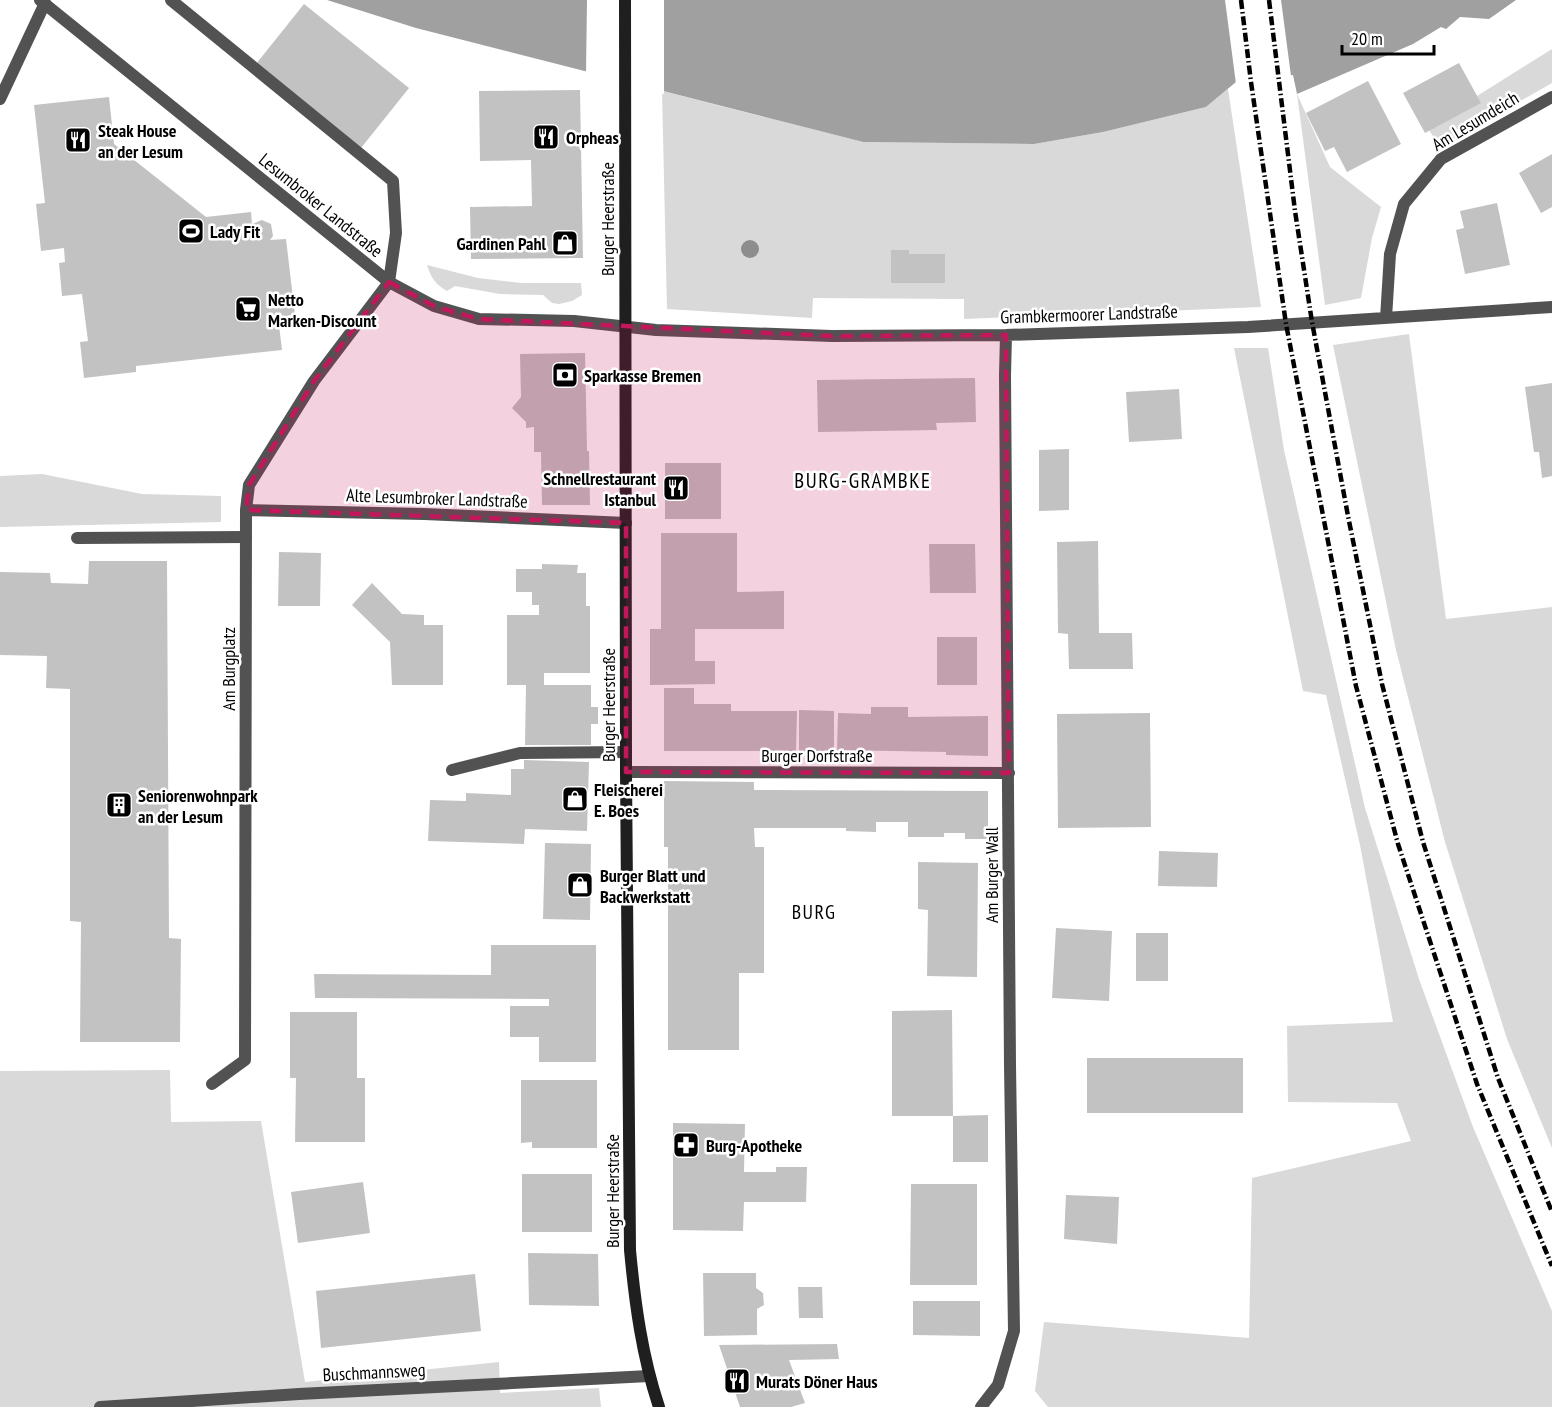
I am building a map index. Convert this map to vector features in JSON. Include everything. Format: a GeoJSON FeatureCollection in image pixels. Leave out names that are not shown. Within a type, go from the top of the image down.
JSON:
{"type":"FeatureCollection","features":[{"type":"Feature","properties":{"kind":"main road","name":"Burger Heerstraße"},"geometry":{"type":"LineString","coordinates":[[625,0],[626,772],[630,1250],[636,1314],[649,1376],[659,1407]]}},
{"type":"Feature","properties":{"kind":"street"},"geometry":{"type":"LineString","coordinates":[[171,0],[393,181],[396,233],[389,282]]}},
{"type":"Feature","properties":{"kind":"street"},"geometry":{"type":"LineString","coordinates":[[0,99],[43,2]]}},
{"type":"Feature","properties":{"kind":"street","name":"Lesumbroker Landstraße"},"geometry":{"type":"LineString","coordinates":[[43,2],[389,282],[434,306],[479,319],[574,321],[627,326]]}},
{"type":"Feature","properties":{"kind":"street","name":"Am Lesumdeich"},"geometry":{"type":"LineString","coordinates":[[1386,318],[1390,254],[1404,204],[1441,159],[1552,97]]}},
{"type":"Feature","properties":{"kind":"street","name":"Am Burgplatz"},"geometry":{"type":"LineString","coordinates":[[212,1084],[245,1059],[246,510],[249,485],[314,381],[389,282]]}},
{"type":"Feature","properties":{"kind":"street","name":"Grambkermoorer Landstraße"},"geometry":{"type":"LineString","coordinates":[[627,326],[656,330],[832,336],[1006,335],[1248,327],[1552,307]]}},
{"type":"Feature","properties":{"kind":"street","name":"Am Burger Wall"},"geometry":{"type":"LineString","coordinates":[[981,1407],[998,1385],[1014,1330],[1010,1065],[1006,335]]}},
{"type":"Feature","properties":{"kind":"street","name":"Alte Lesumbroker Landstraße"},"geometry":{"type":"LineString","coordinates":[[246,510],[424,514],[626,523]]}},
{"type":"Feature","properties":{"kind":"street"},"geometry":{"type":"LineString","coordinates":[[77,538],[246,537]]}},
{"type":"Feature","properties":{"kind":"street"},"geometry":{"type":"LineString","coordinates":[[452,770],[520,753],[626,752]]}},
{"type":"Feature","properties":{"kind":"street","name":"Burger Dorfstraße"},"geometry":{"type":"LineString","coordinates":[[626,772],[1009,773]]}},
{"type":"Feature","properties":{"kind":"street","name":"Buschmannsweg"},"geometry":{"type":"LineString","coordinates":[[100,1407],[649,1376]]}},
{"type":"Feature","properties":{"kind":"highlighted area"},"geometry":{"type":"Polygon","coordinates":[[[389,282],[434,306],[479,319],[832,336],[1006,335],[1009,773],[626,772],[626,523],[246,510],[249,485],[314,381],[389,282]]]}},
{"type":"Feature","properties":{"kind":"shaded area"},"geometry":{"type":"Polygon","coordinates":[[[327,0],[1516,0],[1489,19],[1460,17],[1446,29],[1441,27],[1413,44],[1297,94],[1293,75],[1236,82],[1206,107],[1103,132],[1034,144],[863,142],[416,28],[327,0]]]}},
{"type":"Feature","properties":{"kind":"shaded area"},"geometry":{"type":"Polygon","coordinates":[[[1552,49],[1552,83],[1440,147],[1429,130],[1480,102],[1477,96],[1552,49]]]}},
{"type":"Feature","properties":{"kind":"shaded area"},"geometry":{"type":"Polygon","coordinates":[[[1228,89],[1261,307],[964,319],[964,299],[813,298],[812,318],[667,309],[662,91],[863,142],[1034,144],[1103,132],[1206,107],[1228,89]]]}},
{"type":"Feature","properties":{"kind":"shaded area"},"geometry":{"type":"Polygon","coordinates":[[[1297,94],[1330,167],[1381,207],[1372,238],[1361,298],[1325,305],[1297,94]]]}},
{"type":"Feature","properties":{"kind":"shaded area"},"geometry":{"type":"Polygon","coordinates":[[[427,265],[478,278],[522,283],[581,283],[582,295],[572,301],[559,304],[552,303],[543,295],[500,294],[455,286],[447,291],[434,280],[427,265]]]}},
{"type":"Feature","properties":{"kind":"shaded area"},"geometry":{"type":"Polygon","coordinates":[[[1409,334],[1446,619],[1552,607],[1552,1148],[1507,1039],[1445,842],[1396,650],[1333,345],[1409,334]]]}},
{"type":"Feature","properties":{"kind":"shaded area"},"geometry":{"type":"Polygon","coordinates":[[[1234,348],[1268,348],[1284,450],[1365,808],[1419,979],[1473,1127],[1552,1311],[1552,1407],[1048,1407],[1035,1391],[1044,1322],[1249,1338],[1252,1178],[1411,1141],[1397,1103],[1288,1102],[1287,1026],[1393,1022],[1360,845],[1326,695],[1303,691],[1234,348]]]}},
{"type":"Feature","properties":{"kind":"shaded area"},"geometry":{"type":"Polygon","coordinates":[[[42,474],[142,494],[221,496],[221,522],[0,527],[0,476],[42,474]]]}},
{"type":"Feature","properties":{"kind":"shaded area"},"geometry":{"type":"Polygon","coordinates":[[[170,1070],[171,1122],[261,1121],[305,1382],[499,1362],[500,1393],[599,1388],[601,1407],[0,1407],[0,1071],[170,1070]]]}},
{"type":"Feature","properties":{"kind":"pier"},"geometry":{"type":"Polygon","coordinates":[[[587,0],[664,0],[664,94],[586,73],[587,0]]]}},
{"type":"Feature","properties":{"kind":"pier"},"geometry":{"type":"Polygon","coordinates":[[[1225,0],[1281,0],[1291,76],[1236,84],[1225,0]]]}},
{"type":"Feature","properties":{"kind":"building"},"geometry":{"type":"Polygon","coordinates":[[[304,4],[409,88],[361,148],[256,64],[304,4]]]}},
{"type":"Feature","properties":{"kind":"building"},"geometry":{"type":"Polygon","coordinates":[[[1459,63],[1481,103],[1425,133],[1403,93],[1459,63]]]}},
{"type":"Feature","properties":{"kind":"building"},"geometry":{"type":"Polygon","coordinates":[[[1368,81],[1401,144],[1347,172],[1334,147],[1325,151],[1306,113],[1368,81]]]}},
{"type":"Feature","properties":{"kind":"building"},"geometry":{"type":"Polygon","coordinates":[[[580,90],[583,258],[471,259],[470,207],[532,206],[531,160],[480,161],[479,91],[580,90]]]}},
{"type":"Feature","properties":{"kind":"building"},"geometry":{"type":"Polygon","coordinates":[[[109,97],[114,144],[206,217],[251,212],[252,224],[262,220],[271,224],[273,236],[270,240],[286,239],[295,315],[278,317],[282,350],[136,366],[136,372],[84,378],[80,342],[88,341],[82,294],[62,296],[59,263],[65,262],[64,248],[41,251],[36,204],[45,203],[34,105],[109,97]]]}},
{"type":"Feature","properties":{"kind":"building"},"geometry":{"type":"Polygon","coordinates":[[[1552,154],[1552,207],[1541,213],[1519,173],[1552,154]]]}},
{"type":"Feature","properties":{"kind":"building"},"geometry":{"type":"Polygon","coordinates":[[[1497,203],[1510,265],[1465,274],[1456,230],[1464,228],[1460,211],[1497,203]]]}},
{"type":"Feature","properties":{"kind":"building"},"geometry":{"type":"Polygon","coordinates":[[[891,250],[909,250],[909,254],[945,254],[945,283],[891,283],[891,250]]]}},
{"type":"Feature","properties":{"kind":"building"},"geometry":{"type":"Polygon","coordinates":[[[585,353],[590,505],[542,505],[541,452],[534,452],[534,427],[526,428],[526,422],[512,408],[521,397],[520,354],[585,353]]]}},
{"type":"Feature","properties":{"kind":"building"},"geometry":{"type":"Polygon","coordinates":[[[975,378],[976,422],[936,423],[937,430],[818,432],[817,380],[975,378]]]}},
{"type":"Feature","properties":{"kind":"building"},"geometry":{"type":"Polygon","coordinates":[[[1552,383],[1552,476],[1542,478],[1539,452],[1534,452],[1525,387],[1552,383]]]}},
{"type":"Feature","properties":{"kind":"building"},"geometry":{"type":"Polygon","coordinates":[[[1179,389],[1182,439],[1129,442],[1126,392],[1179,389]]]}},
{"type":"Feature","properties":{"kind":"building"},"geometry":{"type":"Polygon","coordinates":[[[1069,449],[1069,510],[1039,511],[1039,450],[1069,449]]]}},
{"type":"Feature","properties":{"kind":"building"},"geometry":{"type":"Polygon","coordinates":[[[665,463],[721,463],[721,519],[665,519],[665,463]]]}},
{"type":"Feature","properties":{"kind":"building"},"geometry":{"type":"Polygon","coordinates":[[[661,533],[737,533],[737,592],[784,591],[784,629],[695,629],[695,661],[715,661],[715,684],[650,685],[650,629],[661,629],[661,533]]]}},
{"type":"Feature","properties":{"kind":"building"},"geometry":{"type":"Polygon","coordinates":[[[1098,541],[1099,633],[1132,633],[1133,669],[1069,669],[1068,634],[1058,633],[1057,542],[1098,541]]]}},
{"type":"Feature","properties":{"kind":"building"},"geometry":{"type":"Polygon","coordinates":[[[929,544],[975,544],[976,593],[930,593],[929,544]]]}},
{"type":"Feature","properties":{"kind":"building"},"geometry":{"type":"Polygon","coordinates":[[[279,552],[321,553],[320,606],[278,606],[279,552]]]}},
{"type":"Feature","properties":{"kind":"building","name":"Seniorenwohnpark an der Lesum"},"geometry":{"type":"Polygon","coordinates":[[[89,561],[167,561],[169,938],[181,939],[180,1042],[80,1042],[81,922],[70,921],[70,689],[46,688],[47,656],[0,655],[0,572],[50,573],[51,583],[88,584],[89,561]]]}},
{"type":"Feature","properties":{"kind":"building"},"geometry":{"type":"Polygon","coordinates":[[[542,564],[578,565],[577,573],[586,573],[586,606],[590,606],[590,673],[544,673],[544,685],[591,685],[591,707],[598,707],[598,724],[591,724],[591,745],[525,745],[526,685],[507,685],[507,615],[539,615],[539,605],[532,605],[532,592],[516,592],[516,569],[542,569],[542,564]]]}},
{"type":"Feature","properties":{"kind":"building"},"geometry":{"type":"Polygon","coordinates":[[[372,583],[402,614],[424,615],[424,625],[443,625],[443,685],[392,685],[390,642],[352,605],[372,583]]]}},
{"type":"Feature","properties":{"kind":"building"},"geometry":{"type":"Polygon","coordinates":[[[937,637],[977,637],[977,685],[937,685],[937,637]]]}},
{"type":"Feature","properties":{"kind":"building"},"geometry":{"type":"Polygon","coordinates":[[[664,688],[694,688],[694,704],[731,704],[731,711],[797,711],[796,751],[664,751],[664,688]]]}},
{"type":"Feature","properties":{"kind":"building"},"geometry":{"type":"Polygon","coordinates":[[[871,707],[908,707],[908,717],[988,716],[988,756],[946,755],[946,752],[837,750],[838,713],[871,714],[871,707]]]}},
{"type":"Feature","properties":{"kind":"building"},"geometry":{"type":"Polygon","coordinates":[[[799,710],[834,711],[834,752],[799,751],[799,710]]]}},
{"type":"Feature","properties":{"kind":"building"},"geometry":{"type":"Polygon","coordinates":[[[1150,713],[1151,827],[1058,828],[1057,714],[1150,713]]]}},
{"type":"Feature","properties":{"kind":"building"},"geometry":{"type":"Polygon","coordinates":[[[524,760],[589,762],[587,831],[525,829],[524,844],[428,841],[430,800],[466,801],[466,793],[511,795],[511,769],[524,769],[524,760]]]}},
{"type":"Feature","properties":{"kind":"building"},"geometry":{"type":"Polygon","coordinates":[[[664,781],[754,782],[754,790],[988,791],[988,839],[965,839],[965,833],[944,833],[944,837],[908,837],[908,822],[876,822],[876,832],[846,831],[846,828],[754,828],[755,847],[764,847],[764,973],[739,973],[739,1050],[668,1050],[668,847],[664,847],[664,781]]]}},
{"type":"Feature","properties":{"kind":"building"},"geometry":{"type":"Polygon","coordinates":[[[545,843],[591,844],[590,920],[543,919],[545,843]]]}},
{"type":"Feature","properties":{"kind":"building"},"geometry":{"type":"Polygon","coordinates":[[[1159,851],[1218,853],[1217,887],[1158,886],[1159,851]]]}},
{"type":"Feature","properties":{"kind":"building"},"geometry":{"type":"Polygon","coordinates":[[[918,862],[978,863],[977,977],[927,976],[928,910],[918,909],[918,862]]]}},
{"type":"Feature","properties":{"kind":"building"},"geometry":{"type":"Polygon","coordinates":[[[1056,928],[1112,931],[1109,1001],[1052,998],[1056,928]]]}},
{"type":"Feature","properties":{"kind":"building"},"geometry":{"type":"Polygon","coordinates":[[[1136,933],[1168,933],[1168,981],[1136,981],[1136,933]]]}},
{"type":"Feature","properties":{"kind":"building"},"geometry":{"type":"Polygon","coordinates":[[[491,945],[596,945],[596,1062],[539,1062],[539,1037],[510,1037],[510,1006],[549,1006],[549,999],[315,998],[314,974],[491,975],[491,945]]]}},
{"type":"Feature","properties":{"kind":"building"},"geometry":{"type":"Polygon","coordinates":[[[952,1010],[953,1116],[892,1116],[892,1011],[952,1010]]]}},
{"type":"Feature","properties":{"kind":"building"},"geometry":{"type":"Polygon","coordinates":[[[290,1012],[357,1012],[357,1078],[365,1078],[365,1142],[295,1142],[296,1078],[290,1078],[290,1012]]]}},
{"type":"Feature","properties":{"kind":"building"},"geometry":{"type":"Polygon","coordinates":[[[1087,1058],[1243,1058],[1243,1113],[1087,1113],[1087,1058]]]}},
{"type":"Feature","properties":{"kind":"building"},"geometry":{"type":"Polygon","coordinates":[[[521,1080],[597,1080],[597,1148],[532,1148],[532,1142],[521,1143],[521,1080]]]}},
{"type":"Feature","properties":{"kind":"building"},"geometry":{"type":"Polygon","coordinates":[[[988,1115],[988,1162],[953,1162],[953,1116],[988,1115]]]}},
{"type":"Feature","properties":{"kind":"building"},"geometry":{"type":"Polygon","coordinates":[[[673,1123],[745,1124],[744,1172],[776,1172],[776,1167],[807,1167],[806,1202],[744,1202],[743,1231],[673,1230],[673,1123]]]}},
{"type":"Feature","properties":{"kind":"building"},"geometry":{"type":"Polygon","coordinates":[[[522,1174],[592,1174],[592,1232],[522,1232],[522,1174]]]}},
{"type":"Feature","properties":{"kind":"building"},"geometry":{"type":"Polygon","coordinates":[[[363,1182],[370,1233],[298,1243],[291,1192],[363,1182]]]}},
{"type":"Feature","properties":{"kind":"building"},"geometry":{"type":"Polygon","coordinates":[[[911,1184],[977,1184],[977,1285],[910,1285],[911,1184]]]}},
{"type":"Feature","properties":{"kind":"building"},"geometry":{"type":"Polygon","coordinates":[[[1066,1195],[1119,1197],[1117,1244],[1064,1239],[1066,1195]]]}},
{"type":"Feature","properties":{"kind":"building"},"geometry":{"type":"Polygon","coordinates":[[[528,1253],[598,1254],[599,1306],[529,1305],[528,1253]]]}},
{"type":"Feature","properties":{"kind":"building"},"geometry":{"type":"Polygon","coordinates":[[[703,1273],[756,1273],[756,1288],[763,1293],[764,1305],[757,1309],[757,1335],[704,1336],[703,1273]]]}},
{"type":"Feature","properties":{"kind":"building"},"geometry":{"type":"Polygon","coordinates":[[[475,1274],[481,1331],[321,1348],[316,1291],[475,1274]]]}},
{"type":"Feature","properties":{"kind":"building"},"geometry":{"type":"Polygon","coordinates":[[[798,1287],[822,1287],[823,1318],[799,1318],[798,1287]]]}},
{"type":"Feature","properties":{"kind":"building"},"geometry":{"type":"Polygon","coordinates":[[[913,1301],[980,1301],[980,1336],[913,1335],[913,1301]]]}},
{"type":"Feature","properties":{"kind":"building"},"geometry":{"type":"Polygon","coordinates":[[[837,1344],[839,1359],[789,1360],[805,1403],[791,1407],[740,1407],[719,1345],[837,1344]]]}},
{"type":"Feature","properties":{"kind":"railway"},"geometry":{"type":"LineString","coordinates":[[1241,0],[1286,324],[1356,686],[1398,844],[1477,1084],[1552,1266]]}},
{"type":"Feature","properties":{"kind":"railway"},"geometry":{"type":"LineString","coordinates":[[1269,0],[1295,211],[1312,322],[1382,684],[1423,842],[1498,1078],[1552,1212]]}},
{"type":"Feature","properties":{"kind":"place","name":"Orpheas"},"geometry":{"type":"Point","coordinates":[546,137]}},
{"type":"Feature","properties":{"kind":"place","name":"Steak House an der Lesum"},"geometry":{"type":"Point","coordinates":[78,140]}},
{"type":"Feature","properties":{"kind":"place","name":"Lady Fit"},"geometry":{"type":"Point","coordinates":[191,231]}},
{"type":"Feature","properties":{"kind":"place","name":"Gardinen Pahl"},"geometry":{"type":"Point","coordinates":[565,243]}},
{"type":"Feature","properties":{"kind":"place","name":"Netto Marken-Discount"},"geometry":{"type":"Point","coordinates":[248,309]}},
{"type":"Feature","properties":{"kind":"place","name":"Sparkasse Bremen"},"geometry":{"type":"Point","coordinates":[565,375]}},
{"type":"Feature","properties":{"kind":"place","name":"Schnellrestaurant Istanbul"},"geometry":{"type":"Point","coordinates":[676,488]}},
{"type":"Feature","properties":{"kind":"place","name":"Fleischerei E. Boes"},"geometry":{"type":"Point","coordinates":[575,799]}},
{"type":"Feature","properties":{"kind":"place","name":"Seniorenwohnpark an der Lesum"},"geometry":{"type":"Point","coordinates":[119,805]}},
{"type":"Feature","properties":{"kind":"place","name":"Burger Blatt und Backwerkstatt"},"geometry":{"type":"Point","coordinates":[580,885]}},
{"type":"Feature","properties":{"kind":"place","name":"Burg-Apotheke"},"geometry":{"type":"Point","coordinates":[686,1145]}},
{"type":"Feature","properties":{"kind":"place","name":"Murats Döner Haus"},"geometry":{"type":"Point","coordinates":[737,1381]}},
{"type":"Feature","properties":{"kind":"district","name":"BURG-GRAMBKE"},"geometry":{"type":"Point","coordinates":[863,480]}},
{"type":"Feature","properties":{"kind":"district","name":"BURG"},"geometry":{"type":"Point","coordinates":[814,912]}}]}
